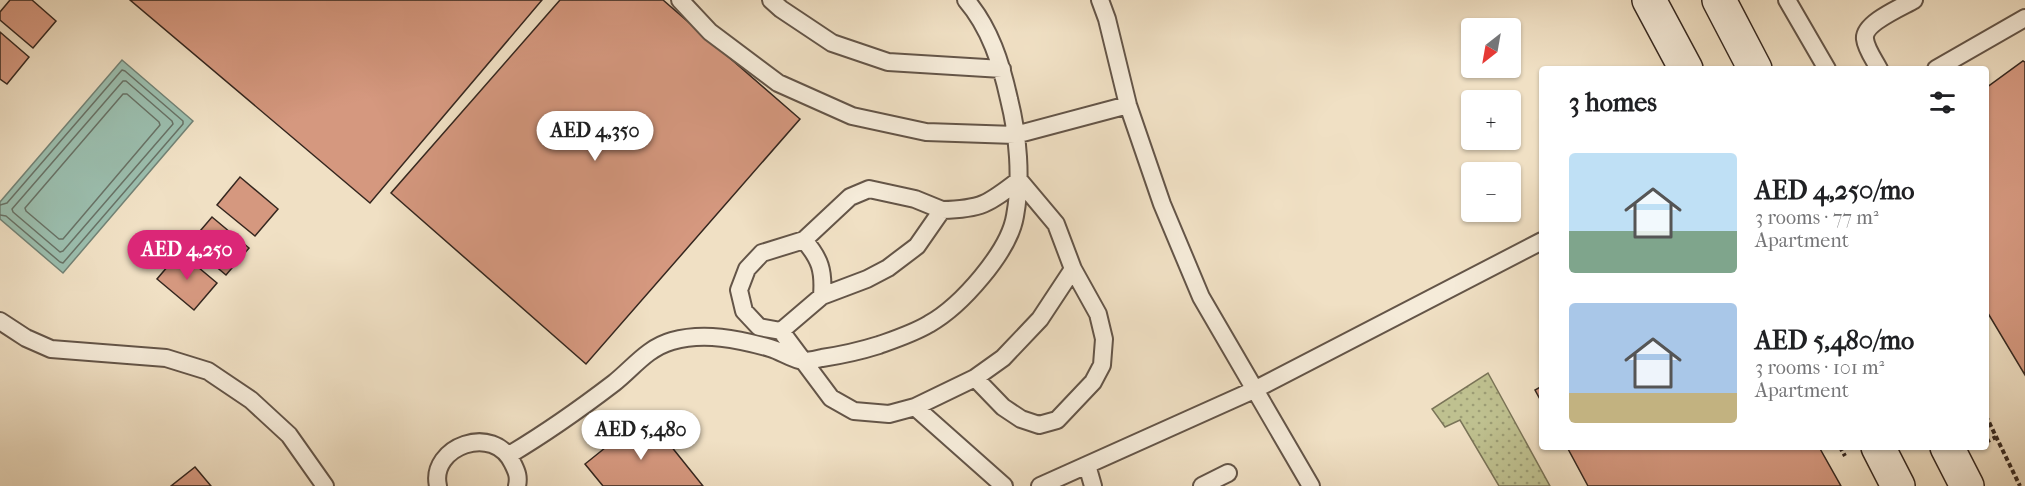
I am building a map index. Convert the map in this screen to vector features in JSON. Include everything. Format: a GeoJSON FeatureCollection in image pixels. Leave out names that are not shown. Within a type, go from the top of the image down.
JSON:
{"type":"FeatureCollection","features":[{"type":"Feature","properties":{"kind":"main road"},"geometry":{"type":"LineString","coordinates":[[1649,0],[1684,66]]}},
{"type":"Feature","properties":{"kind":"main road"},"geometry":{"type":"LineString","coordinates":[[1719,0],[1753,66]]}},
{"type":"Feature","properties":{"kind":"main road"},"geometry":{"type":"LineString","coordinates":[[1880,450],[1898,486]]}},
{"type":"Feature","properties":{"kind":"main road"},"geometry":{"type":"LineString","coordinates":[[1949,450],[1967,486]]}},
{"type":"Feature","properties":{"kind":"lane"},"geometry":{"type":"LineString","coordinates":[[680,0],[710,32],[778,83],[852,116],[926,132],[1014,135],[1128,105]]}},
{"type":"Feature","properties":{"kind":"lane"},"geometry":{"type":"LineString","coordinates":[[771,0],[832,43],[888,62],[1002,69]]}},
{"type":"Feature","properties":{"kind":"lane"},"geometry":{"type":"LineString","coordinates":[[509,455],[553,429],[621,378],[649,352],[671,341],[702,335],[733,339],[771,348],[804,361],[854,353],[897,339],[931,323],[968,294],[999,253],[1015,218],[1018,180],[1013,114],[1002,69],[989,34],[966,0]]}},
{"type":"Feature","properties":{"kind":"lane"},"geometry":{"type":"LineString","coordinates":[[1100,0],[1107,19],[1128,105],[1162,204],[1201,297],[1311,486]]}},
{"type":"Feature","properties":{"kind":"lane"},"geometry":{"type":"LineString","coordinates":[[1107,0],[1107,19]]}},
{"type":"Feature","properties":{"kind":"lane"},"geometry":{"type":"LineString","coordinates":[[1787,0],[1825,66]]}},
{"type":"Feature","properties":{"kind":"lane"},"geometry":{"type":"LineString","coordinates":[[1877,66],[1866,45],[1864,38],[1867,31],[1872,24],[1914,0]]}},
{"type":"Feature","properties":{"kind":"lane"},"geometry":{"type":"LineString","coordinates":[[1941,66],[2025,18]]}},
{"type":"Feature","properties":{"kind":"lane"},"geometry":{"type":"LineString","coordinates":[[1018,180],[991,201],[969,210],[942,210],[915,199],[869,189],[850,196],[804,240],[762,253],[747,269],[739,290],[744,311],[759,327],[781,331],[831,398],[854,411],[889,414],[915,407],[975,378],[1003,358],[1040,319],[1073,269]]}},
{"type":"Feature","properties":{"kind":"lane"},"geometry":{"type":"LineString","coordinates":[[975,378],[1003,407],[1022,419],[1039,425],[1057,420],[1093,382],[1102,365],[1104,339],[1098,314],[1073,269],[1056,224],[1018,180]]}},
{"type":"Feature","properties":{"kind":"lane"},"geometry":{"type":"LineString","coordinates":[[781,331],[822,296],[845,285],[867,279],[888,268],[917,246],[942,210]]}},
{"type":"Feature","properties":{"kind":"lane"},"geometry":{"type":"LineString","coordinates":[[804,240],[818,258],[822,270],[822,296]]}},
{"type":"Feature","properties":{"kind":"lane"},"geometry":{"type":"LineString","coordinates":[[1040,486],[1254,390],[1539,243]]}},
{"type":"Feature","properties":{"kind":"lane"},"geometry":{"type":"LineString","coordinates":[[0,321],[26,338],[51,349],[166,358],[208,371],[251,400],[289,435],[325,486]]}},
{"type":"Feature","properties":{"kind":"lane"},"geometry":{"type":"LineString","coordinates":[[915,407],[1004,486]]}},
{"type":"Feature","properties":{"kind":"lane"},"geometry":{"type":"LineString","coordinates":[[438,486],[437,481],[442,462],[455,448],[474,441],[494,444],[509,455],[519,477],[518,486]]}},
{"type":"Feature","properties":{"kind":"lane"},"geometry":{"type":"LineString","coordinates":[[1087,465],[1093,486]]}},
{"type":"Feature","properties":{"kind":"lane"},"geometry":{"type":"LineString","coordinates":[[1202,486],[1228,473]]}},
{"type":"Feature","properties":{"kind":"path"},"geometry":{"type":"LineString","coordinates":[[1989,422],[2020,486]]}},
{"type":"Feature","properties":{"kind":"path"},"geometry":{"type":"LineString","coordinates":[[1989,440],[1996,437]]}},
{"type":"Feature","properties":{"kind":"green space"},"geometry":{"type":"Polygon","coordinates":[[[1488,373],[1550,486],[1499,486],[1460,420],[1445,427],[1432,409],[1488,373]]]}},
{"type":"Feature","properties":{"kind":"water"},"geometry":{"type":"Polygon","coordinates":[[[122,60],[193,121],[63,273],[0,219],[0,202],[122,60]]]}},
{"type":"Feature","properties":{"kind":"building"},"geometry":{"type":"Polygon","coordinates":[[[10,0],[32,0],[56,21],[33,48],[0,20],[0,12],[10,0]]]}},
{"type":"Feature","properties":{"kind":"building"},"geometry":{"type":"Polygon","coordinates":[[[130,0],[542,0],[370,203],[130,0]]]}},
{"type":"Feature","properties":{"kind":"building"},"geometry":{"type":"Polygon","coordinates":[[[560,0],[663,0],[800,119],[586,364],[391,193],[560,0]]]}},
{"type":"Feature","properties":{"kind":"building"},"geometry":{"type":"Polygon","coordinates":[[[0,32],[29,57],[7,84],[0,79],[0,32]]]}},
{"type":"Feature","properties":{"kind":"building"},"geometry":{"type":"Polygon","coordinates":[[[2023,61],[2025,62],[2025,375],[1989,315],[1989,86],[2023,61]]]}},
{"type":"Feature","properties":{"kind":"building"},"geometry":{"type":"Polygon","coordinates":[[[240,177],[278,209],[255,236],[217,205],[240,177]]]}},
{"type":"Feature","properties":{"kind":"building"},"geometry":{"type":"Polygon","coordinates":[[[212,217],[249,248],[226,275],[189,244],[212,217]]]}},
{"type":"Feature","properties":{"kind":"building"},"geometry":{"type":"Polygon","coordinates":[[[180,252],[217,283],[194,310],[157,279],[180,252]]]}},
{"type":"Feature","properties":{"kind":"building"},"geometry":{"type":"Polygon","coordinates":[[[646,415],[703,486],[603,486],[585,464],[646,415]]]}},
{"type":"Feature","properties":{"kind":"building"},"geometry":{"type":"Polygon","coordinates":[[[1569,450],[1821,450],[1841,486],[1588,486],[1569,450]]]}},
{"type":"Feature","properties":{"kind":"building"},"geometry":{"type":"Polygon","coordinates":[[[195,467],[211,486],[171,486],[195,467]]]}}]}
